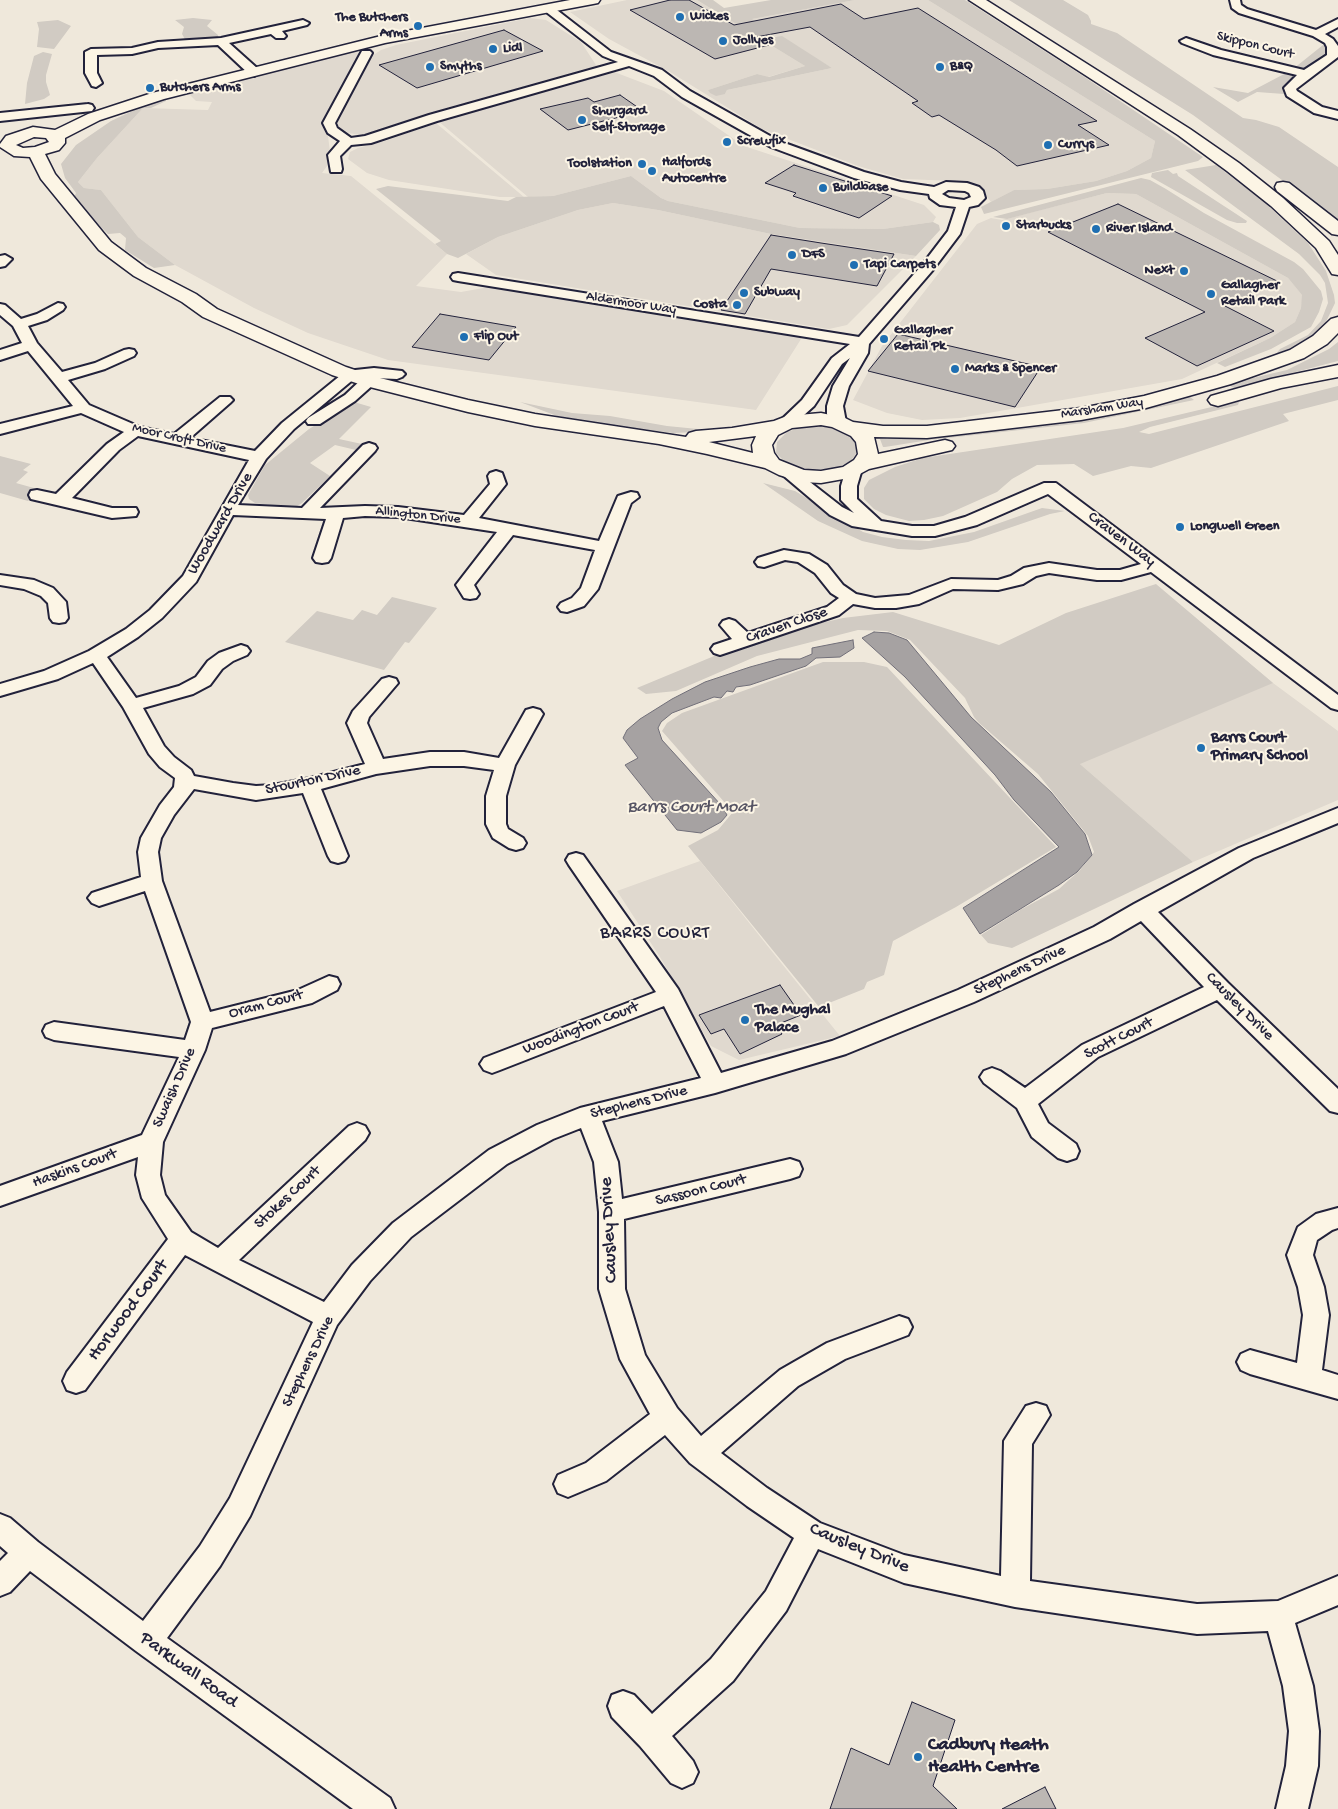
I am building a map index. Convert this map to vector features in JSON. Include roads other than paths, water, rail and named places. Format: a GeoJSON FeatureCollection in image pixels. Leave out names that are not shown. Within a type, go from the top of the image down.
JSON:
{"type":"FeatureCollection","features":[{"type":"Feature","properties":{"kind":"main road"},"geometry":{"type":"LineString","coordinates":[[56,136],[57,143],[53,147],[36,152],[20,153],[8,147],[6,139],[33,132],[43,132],[56,136],[84,122],[125,106],[385,39],[593,0]]}},
{"type":"Feature","properties":{"kind":"main road"},"geometry":{"type":"LineString","coordinates":[[976,0],[1184,132],[1233,167],[1277,202],[1323,245],[1338,270]]}},
{"type":"Feature","properties":{"kind":"main road"},"geometry":{"type":"LineString","coordinates":[[998,0],[1224,143],[1338,230]]}},
{"type":"Feature","properties":{"kind":"main road"},"geometry":{"type":"LineString","coordinates":[[36,152],[52,183],[104,246],[140,272],[218,317],[292,351],[361,376],[478,408],[535,420],[660,438]]}},
{"type":"Feature","properties":{"kind":"main road"},"geometry":{"type":"LineString","coordinates":[[188,298],[397,374],[589,427]]}},
{"type":"Feature","properties":{"kind":"main road","name":"Marsham Way"},"geometry":{"type":"LineString","coordinates":[[660,438],[732,434],[821,419],[883,432],[928,432],[1081,414],[1146,402],[1224,380],[1297,354],[1320,340],[1338,323]]}},
{"type":"Feature","properties":{"kind":"main road"},"geometry":{"type":"LineString","coordinates":[[266,326],[307,347],[345,362],[361,376]]}},
{"type":"Feature","properties":{"kind":"main road","name":"Marsham Way"},"geometry":{"type":"LineString","coordinates":[[660,438],[779,467],[802,476],[821,477],[839,475],[858,467],[916,450],[1157,417],[1278,383],[1338,370]]}},
{"type":"Feature","properties":{"kind":"main road"},"geometry":{"type":"LineString","coordinates":[[779,467],[764,454],[762,445],[764,439],[771,431],[784,424]]}},
{"type":"Feature","properties":{"kind":"main road"},"geometry":{"type":"LineString","coordinates":[[843,425],[858,432],[866,440],[868,454],[858,467]]}},
{"type":"Feature","properties":{"kind":"street"},"geometry":{"type":"LineString","coordinates":[[1235,0],[1236,6],[1243,11],[1316,34],[1329,41],[1333,47],[1333,56],[1306,74],[1290,88],[1291,94],[1318,110],[1338,115]]}},
{"type":"Feature","properties":{"kind":"street"},"geometry":{"type":"LineString","coordinates":[[549,9],[607,54],[658,73],[686,94],[775,144],[859,175],[900,186],[936,191],[946,186],[955,185],[974,190],[978,194],[978,198],[973,202],[956,204],[940,200],[935,196],[936,191]]}},
{"type":"Feature","properties":{"kind":"street"},"geometry":{"type":"LineString","coordinates":[[1316,34],[1338,22]]}},
{"type":"Feature","properties":{"kind":"street"},"geometry":{"type":"LineString","coordinates":[[96,83],[91,73],[91,52],[132,51],[158,45],[221,41],[277,33],[303,23]]}},
{"type":"Feature","properties":{"kind":"street"},"geometry":{"type":"LineString","coordinates":[[221,41],[254,72]]}},
{"type":"Feature","properties":{"kind":"street","name":"Skippon Court"},"geometry":{"type":"LineString","coordinates":[[1190,45],[1306,74]]}},
{"type":"Feature","properties":{"kind":"street"},"geometry":{"type":"LineString","coordinates":[[347,142],[344,137],[332,130],[328,123],[366,53]]}},
{"type":"Feature","properties":{"kind":"street"},"geometry":{"type":"LineString","coordinates":[[336,169],[334,155],[347,142],[367,140],[433,118],[628,63]]}},
{"type":"Feature","properties":{"kind":"street"},"geometry":{"type":"LineString","coordinates":[[0,117],[88,108]]}},
{"type":"Feature","properties":{"kind":"street"},"geometry":{"type":"LineString","coordinates":[[784,424],[808,403],[837,361],[863,342],[926,268],[956,231],[960,211],[964,204]]}},
{"type":"Feature","properties":{"kind":"street","name":"Aldermoor Way"},"geometry":{"type":"LineString","coordinates":[[458,277],[863,342]]}},
{"type":"Feature","properties":{"kind":"street"},"geometry":{"type":"LineString","coordinates":[[19,324],[42,317],[58,307]]}},
{"type":"Feature","properties":{"kind":"street","name":"Moor Croft Drive"},"geometry":{"type":"LineString","coordinates":[[0,308],[19,324],[31,345],[83,408],[135,431],[176,441],[259,456]]}},
{"type":"Feature","properties":{"kind":"street"},"geometry":{"type":"LineString","coordinates":[[843,425],[834,414],[835,406],[841,386],[861,353],[863,342]]}},
{"type":"Feature","properties":{"kind":"street"},"geometry":{"type":"LineString","coordinates":[[0,355],[31,345]]}},
{"type":"Feature","properties":{"kind":"street"},"geometry":{"type":"LineString","coordinates":[[59,378],[100,366],[130,353]]}},
{"type":"Feature","properties":{"kind":"street"},"geometry":{"type":"LineString","coordinates":[[361,376],[397,374]]}},
{"type":"Feature","properties":{"kind":"street","name":"Woodward Drive"},"geometry":{"type":"LineString","coordinates":[[0,690],[51,675],[96,655],[132,633],[156,614],[178,592],[195,571],[227,510],[259,456],[350,398],[361,376]]}},
{"type":"Feature","properties":{"kind":"street"},"geometry":{"type":"LineString","coordinates":[[176,441],[225,400]]}},
{"type":"Feature","properties":{"kind":"street"},"geometry":{"type":"LineString","coordinates":[[0,429],[83,408]]}},
{"type":"Feature","properties":{"kind":"street"},"geometry":{"type":"LineString","coordinates":[[60,500],[113,447],[135,431]]}},
{"type":"Feature","properties":{"kind":"street"},"geometry":{"type":"LineString","coordinates":[[307,512],[369,448]]}},
{"type":"Feature","properties":{"kind":"street","name":"Craven Way"},"geometry":{"type":"LineString","coordinates":[[779,467],[836,511],[858,522],[912,531],[935,531],[971,521],[1050,487],[1338,704]]}},
{"type":"Feature","properties":{"kind":"street"},"geometry":{"type":"LineString","coordinates":[[858,467],[849,486],[849,500],[876,525]]}},
{"type":"Feature","properties":{"kind":"street"},"geometry":{"type":"LineString","coordinates":[[468,521],[498,484],[496,476]]}},
{"type":"Feature","properties":{"kind":"street"},"geometry":{"type":"LineString","coordinates":[[37,494],[112,513],[130,512]]}},
{"type":"Feature","properties":{"kind":"street"},"geometry":{"type":"LineString","coordinates":[[566,607],[578,602],[589,589],[624,500],[631,497]]}},
{"type":"Feature","properties":{"kind":"street","name":"Allington Drive"},"geometry":{"type":"LineString","coordinates":[[227,510],[336,514],[365,511],[398,512],[468,521],[606,547]]}},
{"type":"Feature","properties":{"kind":"street"},"geometry":{"type":"LineString","coordinates":[[322,558],[336,514]]}},
{"type":"Feature","properties":{"kind":"street"},"geometry":{"type":"LineString","coordinates":[[470,594],[465,585],[509,528]]}},
{"type":"Feature","properties":{"kind":"street","name":"Craven Close"},"geometry":{"type":"LineString","coordinates":[[764,562],[781,547],[821,569],[837,589],[850,598],[875,603],[896,603],[913,600],[951,584],[998,585],[1017,580],[1030,572],[1049,568],[1097,575],[1121,575],[1155,565]]}},
{"type":"Feature","properties":{"kind":"street"},"geometry":{"type":"LineString","coordinates":[[0,580],[28,584],[47,592],[57,602],[59,618]]}},
{"type":"Feature","properties":{"kind":"street","name":"Craven Close"},"geometry":{"type":"LineString","coordinates":[[720,649],[833,611],[850,598]]}},
{"type":"Feature","properties":{"kind":"street"},"geometry":{"type":"LineString","coordinates":[[729,624],[744,640]]}},
{"type":"Feature","properties":{"kind":"street"},"geometry":{"type":"LineString","coordinates":[[132,705],[186,690],[202,681],[221,661],[241,651]]}},
{"type":"Feature","properties":{"kind":"street"},"geometry":{"type":"LineString","coordinates":[[96,655],[132,705],[156,749],[167,762],[184,775],[186,781],[184,789],[167,810],[151,838],[148,852],[152,881],[202,1022]]}},
{"type":"Feature","properties":{"kind":"street"},"geometry":{"type":"LineString","coordinates":[[376,767],[357,723],[360,715],[389,683]]}},
{"type":"Feature","properties":{"kind":"street"},"geometry":{"type":"LineString","coordinates":[[516,843],[500,833],[496,824],[496,796],[505,765],[533,714]]}},
{"type":"Feature","properties":{"kind":"street","name":"Stourton Drive"},"geometry":{"type":"LineString","coordinates":[[186,781],[256,793],[273,792],[310,785],[376,767],[430,759],[464,760],[505,765]]}},
{"type":"Feature","properties":{"kind":"street"},"geometry":{"type":"LineString","coordinates":[[310,785],[338,856]]}},
{"type":"Feature","properties":{"kind":"street","name":"Stephens Drive"},"geometry":{"type":"LineString","coordinates":[[146,1641],[210,1556],[240,1506],[328,1317],[361,1273],[402,1230],[498,1157],[545,1132],[588,1115],[715,1084],[838,1048],[966,996],[1102,933],[1142,909],[1246,853],[1338,815]]}},
{"type":"Feature","properties":{"kind":"street"},"geometry":{"type":"LineString","coordinates":[[576,860],[670,995],[715,1084]]}},
{"type":"Feature","properties":{"kind":"street"},"geometry":{"type":"LineString","coordinates":[[99,898],[152,881]]}},
{"type":"Feature","properties":{"kind":"street","name":"Causley Drive"},"geometry":{"type":"LineString","coordinates":[[1142,909],[1220,989],[1338,1104]]}},
{"type":"Feature","properties":{"kind":"street","name":"Oram Court"},"geometry":{"type":"LineString","coordinates":[[202,1022],[304,997],[329,984]]}},
{"type":"Feature","properties":{"kind":"street","name":"Scott Court"},"geometry":{"type":"LineString","coordinates":[[1025,1101],[1090,1052],[1220,989]]}},
{"type":"Feature","properties":{"kind":"street","name":"Woodington Court"},"geometry":{"type":"LineString","coordinates":[[492,1064],[670,995]]}},
{"type":"Feature","properties":{"kind":"street","name":"Swaish Drive"},"geometry":{"type":"LineString","coordinates":[[202,1022],[194,1050],[151,1142],[148,1175],[154,1198],[182,1240],[220,1262],[328,1317]]}},
{"type":"Feature","properties":{"kind":"street"},"geometry":{"type":"LineString","coordinates":[[54,1031],[194,1050]]}},
{"type":"Feature","properties":{"kind":"street"},"geometry":{"type":"LineString","coordinates":[[992,1077],[1025,1101],[1040,1130],[1067,1151]]}},
{"type":"Feature","properties":{"kind":"street","name":"Causley Drive"},"geometry":{"type":"LineString","coordinates":[[588,1115],[606,1162],[611,1212],[612,1289],[633,1359],[667,1417],[700,1454],[757,1497],[811,1532],[904,1569],[1015,1593],[1197,1619],[1278,1616],[1338,1590]]}},
{"type":"Feature","properties":{"kind":"street","name":"Stokes Court"},"geometry":{"type":"LineString","coordinates":[[220,1262],[357,1133]]}},
{"type":"Feature","properties":{"kind":"street","name":"Haskins Court"},"geometry":{"type":"LineString","coordinates":[[0,1196],[151,1142]]}},
{"type":"Feature","properties":{"kind":"street","name":"Sassoon Court"},"geometry":{"type":"LineString","coordinates":[[611,1212],[790,1169]]}},
{"type":"Feature","properties":{"kind":"street"},"geometry":{"type":"LineString","coordinates":[[1308,1377],[1316,1315],[1311,1287],[1300,1255],[1307,1234],[1325,1221],[1338,1218]]}},
{"type":"Feature","properties":{"kind":"street","name":"Horwood Court"},"geometry":{"type":"LineString","coordinates":[[76,1381],[182,1240]]}},
{"type":"Feature","properties":{"kind":"street"},"geometry":{"type":"LineString","coordinates":[[700,1454],[789,1378],[836,1351],[899,1327]]}},
{"type":"Feature","properties":{"kind":"street"},"geometry":{"type":"LineString","coordinates":[[1250,1362],[1338,1386]]}},
{"type":"Feature","properties":{"kind":"street"},"geometry":{"type":"LineString","coordinates":[[1015,1593],[1018,1441],[1036,1415]]}},
{"type":"Feature","properties":{"kind":"street"},"geometry":{"type":"LineString","coordinates":[[568,1484],[596,1472],[667,1417]]}},
{"type":"Feature","properties":{"kind":"street","name":"Parkwall Road"},"geometry":{"type":"LineString","coordinates":[[0,1528],[28,1552],[146,1641],[379,1809]]}},
{"type":"Feature","properties":{"kind":"street"},"geometry":{"type":"LineString","coordinates":[[651,1734],[722,1670],[776,1601],[811,1532]]}},
{"type":"Feature","properties":{"kind":"street"},"geometry":{"type":"LineString","coordinates":[[0,1582],[28,1552]]}},
{"type":"Feature","properties":{"kind":"street"},"geometry":{"type":"LineString","coordinates":[[1278,1616],[1298,1686],[1304,1731],[1302,1766],[1292,1809]]}},
{"type":"Feature","properties":{"kind":"street"},"geometry":{"type":"LineString","coordinates":[[622,1706],[651,1734],[682,1772]]}},
{"type":"Feature","properties":{"kind":"water"},"geometry":{"type":"Polygon","coordinates":[[[874,632],[889,633],[907,640],[971,717],[1051,792],[1085,834],[1092,855],[1077,872],[980,934],[963,908],[1059,847],[1014,800],[995,775],[905,677],[862,638],[874,632]]]}},
{"type":"Feature","properties":{"kind":"water","name":"Barrs Court Moat"},"geometry":{"type":"Polygon","coordinates":[[[853,640],[854,648],[840,657],[816,658],[806,666],[750,685],[736,687],[733,692],[727,691],[721,698],[714,697],[672,713],[661,722],[658,728],[662,740],[721,805],[727,815],[721,822],[701,833],[677,830],[625,765],[638,758],[623,738],[627,730],[640,719],[672,699],[705,682],[750,667],[779,659],[800,659],[812,654],[812,648],[853,640]]]}},
{"type":"Feature","properties":{"kind":"place","name":"Wickes"},"geometry":{"type":"Point","coordinates":[680,17]}},
{"type":"Feature","properties":{"kind":"place","name":"The Butchers Arms"},"geometry":{"type":"Point","coordinates":[418,26]}},
{"type":"Feature","properties":{"kind":"place","name":"Jollyes"},"geometry":{"type":"Point","coordinates":[723,41]}},
{"type":"Feature","properties":{"kind":"place","name":"Lidl"},"geometry":{"type":"Point","coordinates":[493,49]}},
{"type":"Feature","properties":{"kind":"place","name":"Smyths"},"geometry":{"type":"Point","coordinates":[430,67]}},
{"type":"Feature","properties":{"kind":"place","name":"B&Q"},"geometry":{"type":"Point","coordinates":[940,67]}},
{"type":"Feature","properties":{"kind":"place","name":"Butchers Arms"},"geometry":{"type":"Point","coordinates":[150,88]}},
{"type":"Feature","properties":{"kind":"place","name":"Shurgard Self-Storage"},"geometry":{"type":"Point","coordinates":[582,120]}},
{"type":"Feature","properties":{"kind":"place","name":"Screwfix"},"geometry":{"type":"Point","coordinates":[727,142]}},
{"type":"Feature","properties":{"kind":"place","name":"Currys"},"geometry":{"type":"Point","coordinates":[1048,145]}},
{"type":"Feature","properties":{"kind":"place","name":"Toolstation"},"geometry":{"type":"Point","coordinates":[642,164]}},
{"type":"Feature","properties":{"kind":"place","name":"Halfords Autocentre"},"geometry":{"type":"Point","coordinates":[652,171]}},
{"type":"Feature","properties":{"kind":"place","name":"Buildbase"},"geometry":{"type":"Point","coordinates":[823,188]}},
{"type":"Feature","properties":{"kind":"place","name":"Starbucks"},"geometry":{"type":"Point","coordinates":[1006,226]}},
{"type":"Feature","properties":{"kind":"place","name":"River Island"},"geometry":{"type":"Point","coordinates":[1096,229]}},
{"type":"Feature","properties":{"kind":"place","name":"DFS"},"geometry":{"type":"Point","coordinates":[792,255]}},
{"type":"Feature","properties":{"kind":"place","name":"Tapi Carpets"},"geometry":{"type":"Point","coordinates":[854,265]}},
{"type":"Feature","properties":{"kind":"place","name":"Next"},"geometry":{"type":"Point","coordinates":[1184,271]}},
{"type":"Feature","properties":{"kind":"place","name":"Subway"},"geometry":{"type":"Point","coordinates":[744,293]}},
{"type":"Feature","properties":{"kind":"place","name":"Gallagher Retail Park"},"geometry":{"type":"Point","coordinates":[1211,294]}},
{"type":"Feature","properties":{"kind":"place","name":"Costa"},"geometry":{"type":"Point","coordinates":[737,305]}},
{"type":"Feature","properties":{"kind":"place","name":"Flip Out"},"geometry":{"type":"Point","coordinates":[464,337]}},
{"type":"Feature","properties":{"kind":"place","name":"Gallagher Retail Pk"},"geometry":{"type":"Point","coordinates":[884,339]}},
{"type":"Feature","properties":{"kind":"place","name":"Marks & Spencer"},"geometry":{"type":"Point","coordinates":[955,369]}},
{"type":"Feature","properties":{"kind":"place","name":"Longwell Green"},"geometry":{"type":"Point","coordinates":[1180,527]}},
{"type":"Feature","properties":{"kind":"place","name":"Barrs Court Primary School"},"geometry":{"type":"Point","coordinates":[1201,748]}},
{"type":"Feature","properties":{"kind":"place","name":"The Mughal Palace"},"geometry":{"type":"Point","coordinates":[745,1020]}},
{"type":"Feature","properties":{"kind":"place","name":"Cadbury Heath Health Centre"},"geometry":{"type":"Point","coordinates":[918,1757]}},
{"type":"Feature","properties":{"kind":"district","name":"BARRS COURT"},"geometry":{"type":"Point","coordinates":[655,934]}}]}
